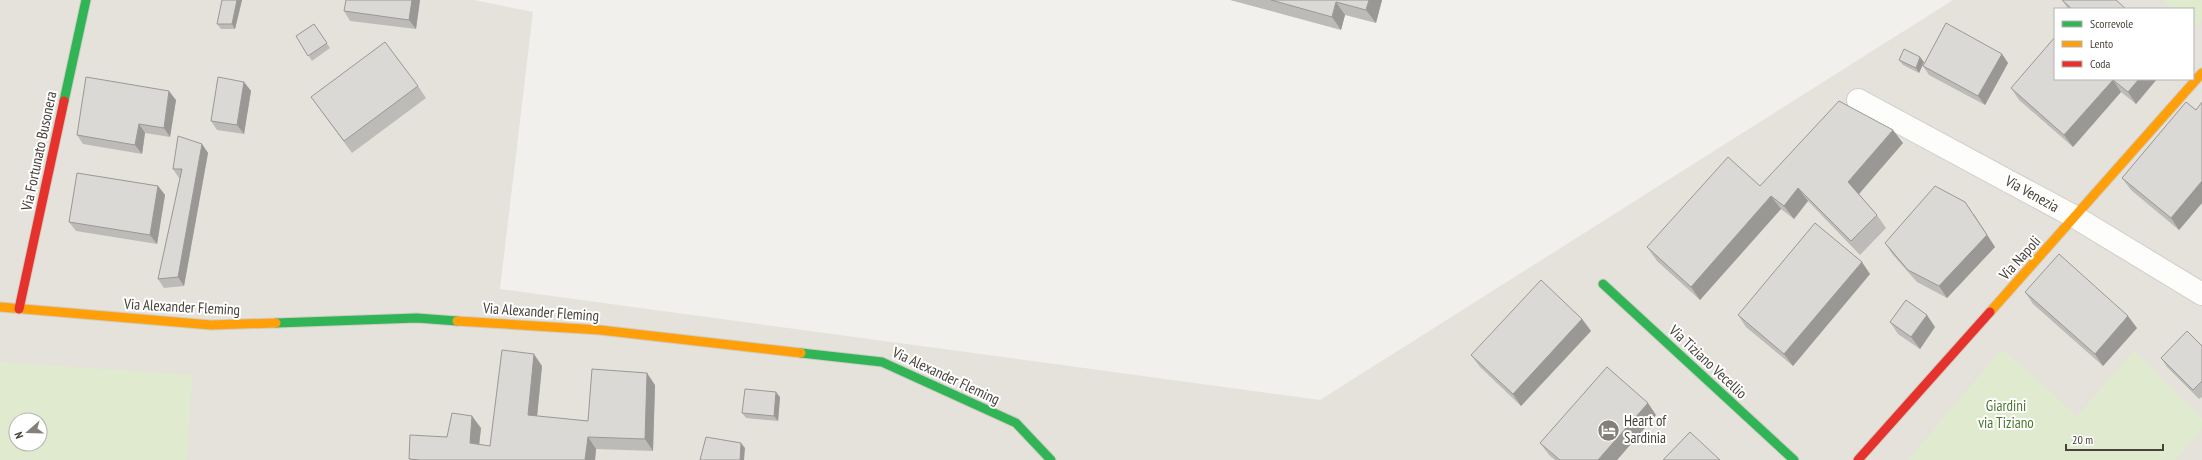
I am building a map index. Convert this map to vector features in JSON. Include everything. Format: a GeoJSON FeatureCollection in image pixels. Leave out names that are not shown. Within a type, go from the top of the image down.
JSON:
{"type":"FeatureCollection","features":[{"type":"Feature","properties":{"kind":"street","name":"Via Fortunato Busonera"},"geometry":{"type":"LineString","coordinates":[[19,309],[86,0]]}},
{"type":"Feature","properties":{"kind":"street","name":"Via Napoli"},"geometry":{"type":"LineString","coordinates":[[1858,460],[2202,73]]}},
{"type":"Feature","properties":{"kind":"street","name":"Via Venezia"},"geometry":{"type":"LineString","coordinates":[[1858,100],[2075,217],[2202,294]]}},
{"type":"Feature","properties":{"kind":"street","name":"Via Tiziano Vecellio"},"geometry":{"type":"LineString","coordinates":[[1603,284],[1794,460]]}},
{"type":"Feature","properties":{"kind":"street","name":"Via Alexander Fleming"},"geometry":{"type":"LineString","coordinates":[[0,307],[212,325],[417,318],[600,330],[882,362],[1016,424],[1051,460]]}},
{"type":"Feature","properties":{"kind":"shaded area"},"geometry":{"type":"Polygon","coordinates":[[[0,0],[474,0],[533,12],[500,289],[1320,400],[1953,0],[2202,0],[2202,460],[0,460],[0,0]]]}},
{"type":"Feature","properties":{"kind":"green space"},"geometry":{"type":"Polygon","coordinates":[[[2161,0],[2202,0],[2202,20],[2194,29],[2194,8],[2170,8],[2161,0]]]}},
{"type":"Feature","properties":{"kind":"green space","name":"Giardini via Tiziano"},"geometry":{"type":"Polygon","coordinates":[[[2002,349],[2077,416],[2134,351],[2202,419],[2202,428],[2176,460],[1908,460],[2002,349]]]}},
{"type":"Feature","properties":{"kind":"green space"},"geometry":{"type":"Polygon","coordinates":[[[0,362],[192,375],[187,460],[0,460],[0,362]]]}},
{"type":"Feature","properties":{"kind":"building"},"geometry":{"type":"Polygon","coordinates":[[[222,0],[237,0],[232,24],[217,24],[222,0]]]}},
{"type":"Feature","properties":{"kind":"building"},"geometry":{"type":"Polygon","coordinates":[[[346,0],[412,0],[409,20],[344,11],[346,0]]]}},
{"type":"Feature","properties":{"kind":"building"},"geometry":{"type":"Polygon","coordinates":[[[1271,0],[1369,0],[1366,10],[1336,2],[1332,17],[1271,0]]]}},
{"type":"Feature","properties":{"kind":"building"},"geometry":{"type":"Polygon","coordinates":[[[2062,0],[2116,0],[2125,8],[2071,8],[2062,0]]]}},
{"type":"Feature","properties":{"kind":"building"},"geometry":{"type":"Polygon","coordinates":[[[1946,23],[2002,54],[1978,96],[1923,66],[1946,23]]]}},
{"type":"Feature","properties":{"kind":"building"},"geometry":{"type":"Polygon","coordinates":[[[314,24],[327,43],[308,56],[296,36],[314,24]]]}},
{"type":"Feature","properties":{"kind":"building"},"geometry":{"type":"Polygon","coordinates":[[[2054,38],[2054,80],[2113,80],[2064,135],[2011,88],[2054,38]]]}},
{"type":"Feature","properties":{"kind":"building"},"geometry":{"type":"Polygon","coordinates":[[[385,42],[418,86],[344,141],[311,97],[385,42]]]}},
{"type":"Feature","properties":{"kind":"building"},"geometry":{"type":"Polygon","coordinates":[[[1904,49],[1920,57],[1916,68],[1899,60],[1904,49]]]}},
{"type":"Feature","properties":{"kind":"building"},"geometry":{"type":"Polygon","coordinates":[[[86,77],[169,91],[164,128],[139,124],[135,145],[77,135],[86,77]]]}},
{"type":"Feature","properties":{"kind":"building"},"geometry":{"type":"Polygon","coordinates":[[[218,77],[244,82],[237,125],[211,121],[218,77]]]}},
{"type":"Feature","properties":{"kind":"building"},"geometry":{"type":"Polygon","coordinates":[[[2113,80],[2138,80],[2128,92],[2113,80]]]}},
{"type":"Feature","properties":{"kind":"building"},"geometry":{"type":"Polygon","coordinates":[[[1839,101],[1893,130],[1848,182],[1877,215],[1851,241],[1798,188],[1784,206],[1771,196],[1691,287],[1647,247],[1728,157],[1760,186],[1839,101]]]}},
{"type":"Feature","properties":{"kind":"building"},"geometry":{"type":"Polygon","coordinates":[[[2186,102],[2196,110],[2202,102],[2202,181],[2171,218],[2122,178],[2186,102]]]}},
{"type":"Feature","properties":{"kind":"building"},"geometry":{"type":"Polygon","coordinates":[[[178,136],[202,144],[178,277],[158,279],[182,169],[173,169],[178,136]]]}},
{"type":"Feature","properties":{"kind":"building"},"geometry":{"type":"Polygon","coordinates":[[[77,173],[158,186],[150,235],[69,222],[77,173]]]}},
{"type":"Feature","properties":{"kind":"building"},"geometry":{"type":"Polygon","coordinates":[[[1935,186],[1965,202],[1987,235],[1939,286],[1908,270],[1885,243],[1935,186]]]}},
{"type":"Feature","properties":{"kind":"building"},"geometry":{"type":"Polygon","coordinates":[[[1815,223],[1862,262],[1784,354],[1738,315],[1815,223]]]}},
{"type":"Feature","properties":{"kind":"building"},"geometry":{"type":"Polygon","coordinates":[[[2059,254],[2128,316],[2095,354],[2025,292],[2059,254]]]}},
{"type":"Feature","properties":{"kind":"building"},"geometry":{"type":"Polygon","coordinates":[[[1541,280],[1582,319],[1513,394],[1471,355],[1541,280]]]}},
{"type":"Feature","properties":{"kind":"building"},"geometry":{"type":"Polygon","coordinates":[[[1906,300],[1927,315],[1911,337],[1890,322],[1906,300]]]}},
{"type":"Feature","properties":{"kind":"building"},"geometry":{"type":"Polygon","coordinates":[[[2187,331],[2202,346],[2202,381],[2193,390],[2161,358],[2187,331]]]}},
{"type":"Feature","properties":{"kind":"building"},"geometry":{"type":"Polygon","coordinates":[[[502,350],[534,354],[528,415],[588,421],[592,369],[647,373],[645,439],[588,437],[585,460],[409,459],[410,435],[447,437],[452,413],[472,416],[470,443],[490,446],[502,350]]]}},
{"type":"Feature","properties":{"kind":"building"},"geometry":{"type":"Polygon","coordinates":[[[1607,367],[1648,403],[1598,460],[1560,460],[1540,443],[1607,367]]]}},
{"type":"Feature","properties":{"kind":"building"},"geometry":{"type":"Polygon","coordinates":[[[745,389],[776,392],[774,416],[742,413],[745,389]]]}},
{"type":"Feature","properties":{"kind":"building"},"geometry":{"type":"Polygon","coordinates":[[[1690,432],[1720,460],[1663,460],[1690,432]]]}},
{"type":"Feature","properties":{"kind":"building"},"geometry":{"type":"Polygon","coordinates":[[[706,437],[741,443],[740,460],[700,460],[706,437]]]}},
{"type":"Feature","properties":{"kind":"traffic: fast"},"geometry":{"type":"LineString","coordinates":[[64,101],[86,0]]}},
{"type":"Feature","properties":{"kind":"traffic: fast"},"geometry":{"type":"LineString","coordinates":[[1603,284],[1794,460]]}},
{"type":"Feature","properties":{"kind":"traffic: fast"},"geometry":{"type":"LineString","coordinates":[[276,323],[417,318],[457,321]]}},
{"type":"Feature","properties":{"kind":"traffic: fast"},"geometry":{"type":"LineString","coordinates":[[801,353],[882,362],[1016,423],[1051,460]]}},
{"type":"Feature","properties":{"kind":"traffic: slow"},"geometry":{"type":"LineString","coordinates":[[1990,312],[2202,73]]}},
{"type":"Feature","properties":{"kind":"traffic: slow"},"geometry":{"type":"LineString","coordinates":[[0,307],[211,325],[276,323]]}},
{"type":"Feature","properties":{"kind":"traffic: slow"},"geometry":{"type":"LineString","coordinates":[[457,321],[600,330],[801,353]]}},
{"type":"Feature","properties":{"kind":"traffic: jam"},"geometry":{"type":"LineString","coordinates":[[19,309],[64,101]]}},
{"type":"Feature","properties":{"kind":"traffic: jam"},"geometry":{"type":"LineString","coordinates":[[1858,460],[1990,312]]}},
{"type":"Feature","properties":{"kind":"place","name":"Heart of Sardinia"},"geometry":{"type":"Point","coordinates":[1609,430]}}]}
